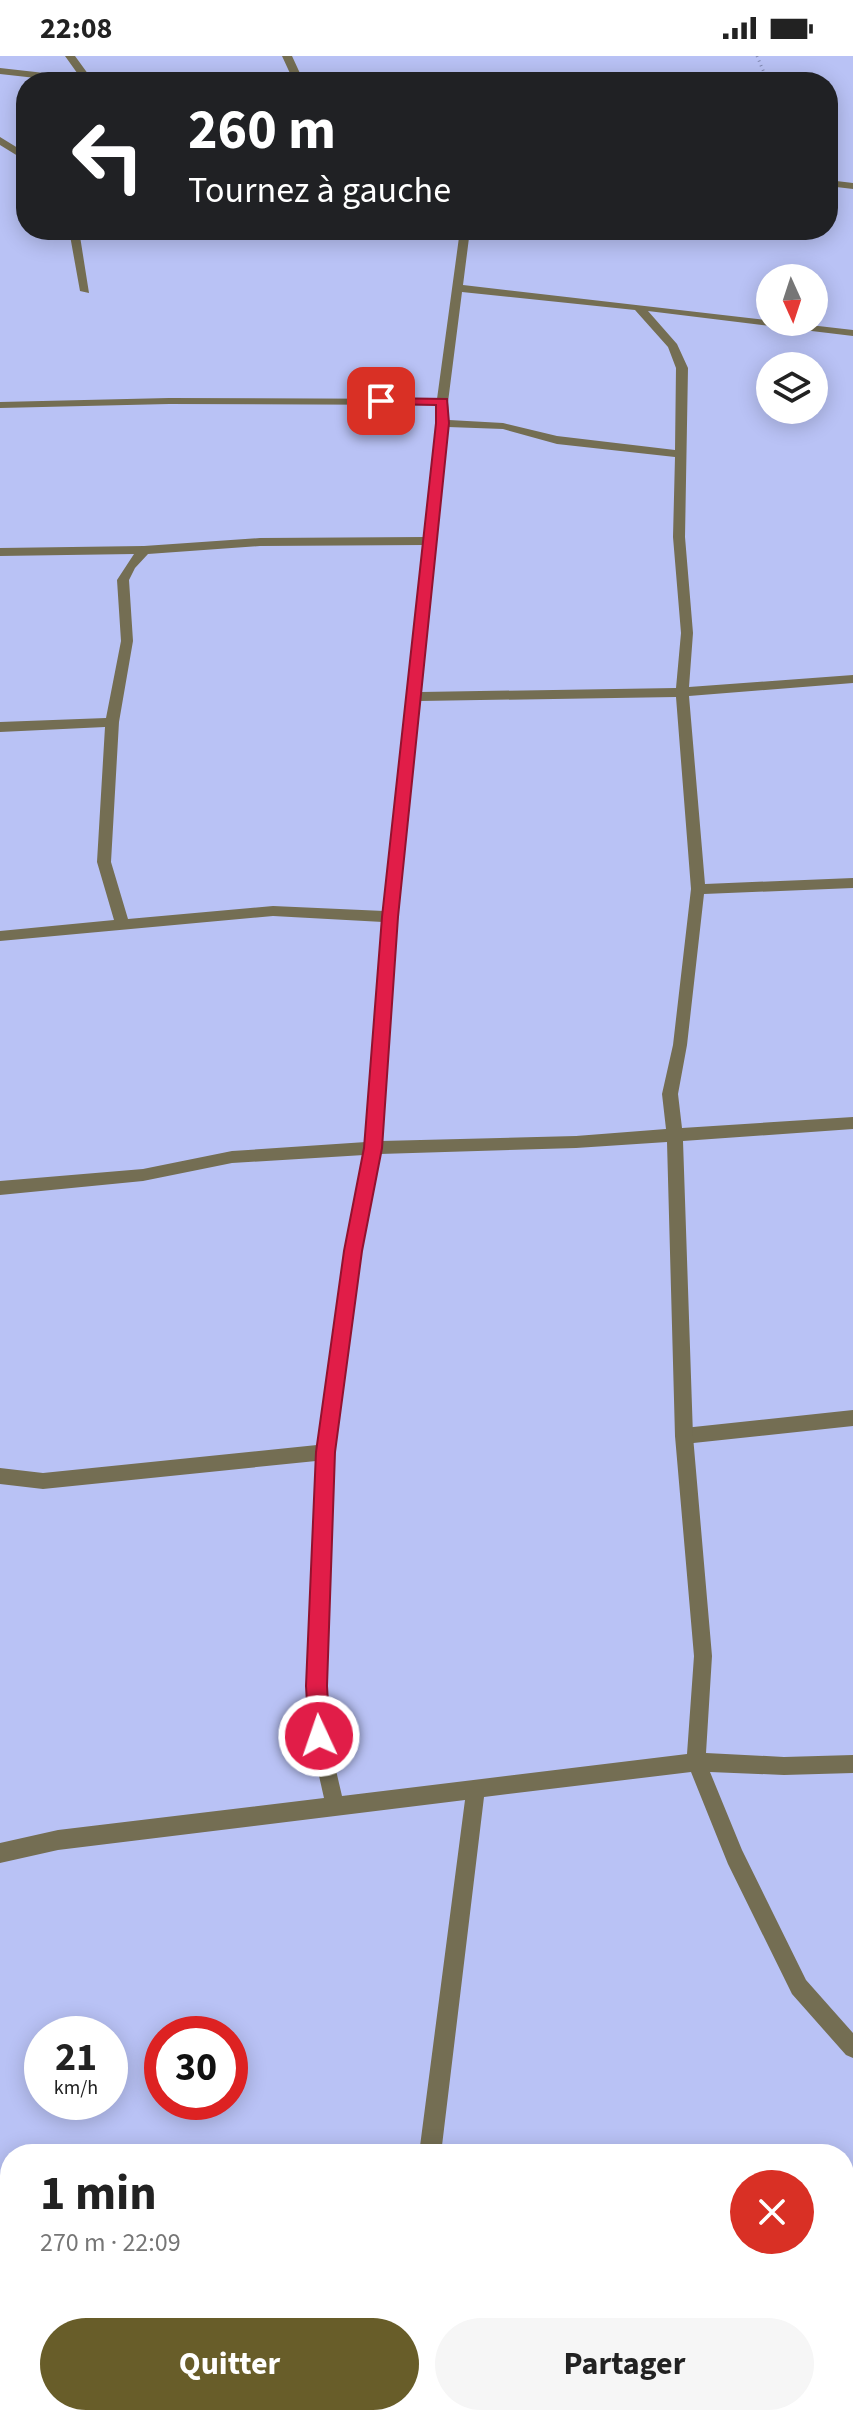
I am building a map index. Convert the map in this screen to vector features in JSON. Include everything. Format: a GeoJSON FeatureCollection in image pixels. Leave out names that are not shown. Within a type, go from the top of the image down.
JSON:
{"type":"FeatureCollection","features":[{"type":"Feature","properties":{"kind":"street"},"geometry":{"type":"LineString","coordinates":[[70,56],[84,72]]}},
{"type":"Feature","properties":{"kind":"street"},"geometry":{"type":"LineString","coordinates":[[76,240],[85,291]]}},
{"type":"Feature","properties":{"kind":"street"},"geometry":{"type":"LineString","coordinates":[[335,1806],[319,1736],[317,1686],[325,1452],[353,1251],[373,1148],[390,917],[443,423],[442,402],[464,240]]}},
{"type":"Feature","properties":{"kind":"street"},"geometry":{"type":"LineString","coordinates":[[458,288],[853,333]]}},
{"type":"Feature","properties":{"kind":"street"},"geometry":{"type":"LineString","coordinates":[[638,307],[673,346],[682,368],[678,454],[679,537],[687,633],[682,692],[698,889],[680,1045],[670,1094],[675,1137],[684,1436],[703,1656],[696,1762],[735,1857],[799,1987],[853,2048]]}},
{"type":"Feature","properties":{"kind":"street"},"geometry":{"type":"LineString","coordinates":[[0,405],[169,401],[442,402]]}},
{"type":"Feature","properties":{"kind":"street"},"geometry":{"type":"LineString","coordinates":[[443,423],[503,426],[557,440],[678,454]]}},
{"type":"Feature","properties":{"kind":"street"},"geometry":{"type":"LineString","coordinates":[[0,552],[144,550],[260,542],[430,541]]}},
{"type":"Feature","properties":{"kind":"street"},"geometry":{"type":"LineString","coordinates":[[123,925],[104,862],[112,722],[127,641],[123,580],[144,550]]}},
{"type":"Feature","properties":{"kind":"street"},"geometry":{"type":"LineString","coordinates":[[413,697],[682,692],[853,679]]}},
{"type":"Feature","properties":{"kind":"street"},"geometry":{"type":"LineString","coordinates":[[0,727],[112,722]]}},
{"type":"Feature","properties":{"kind":"street"},"geometry":{"type":"LineString","coordinates":[[698,889],[853,883]]}},
{"type":"Feature","properties":{"kind":"street"},"geometry":{"type":"LineString","coordinates":[[0,936],[273,911],[390,917]]}},
{"type":"Feature","properties":{"kind":"street"},"geometry":{"type":"LineString","coordinates":[[0,1188],[143,1175],[232,1157],[373,1148],[675,1137],[853,1123]]}},
{"type":"Feature","properties":{"kind":"street"},"geometry":{"type":"LineString","coordinates":[[684,1436],[853,1418]]}},
{"type":"Feature","properties":{"kind":"street"},"geometry":{"type":"LineString","coordinates":[[0,1476],[43,1481],[325,1452]]}},
{"type":"Feature","properties":{"kind":"street"},"geometry":{"type":"LineString","coordinates":[[0,1853],[58,1840],[696,1762],[784,1766],[853,1764]]}},
{"type":"Feature","properties":{"kind":"street"},"geometry":{"type":"LineString","coordinates":[[431,2144],[476,1789]]}},
{"type":"Feature","properties":{"kind":"route"},"geometry":{"type":"LineString","coordinates":[[319,1736],[317,1686],[325,1452],[353,1251],[373,1148],[390,917],[443,423],[442,402],[381,401]]}}]}
